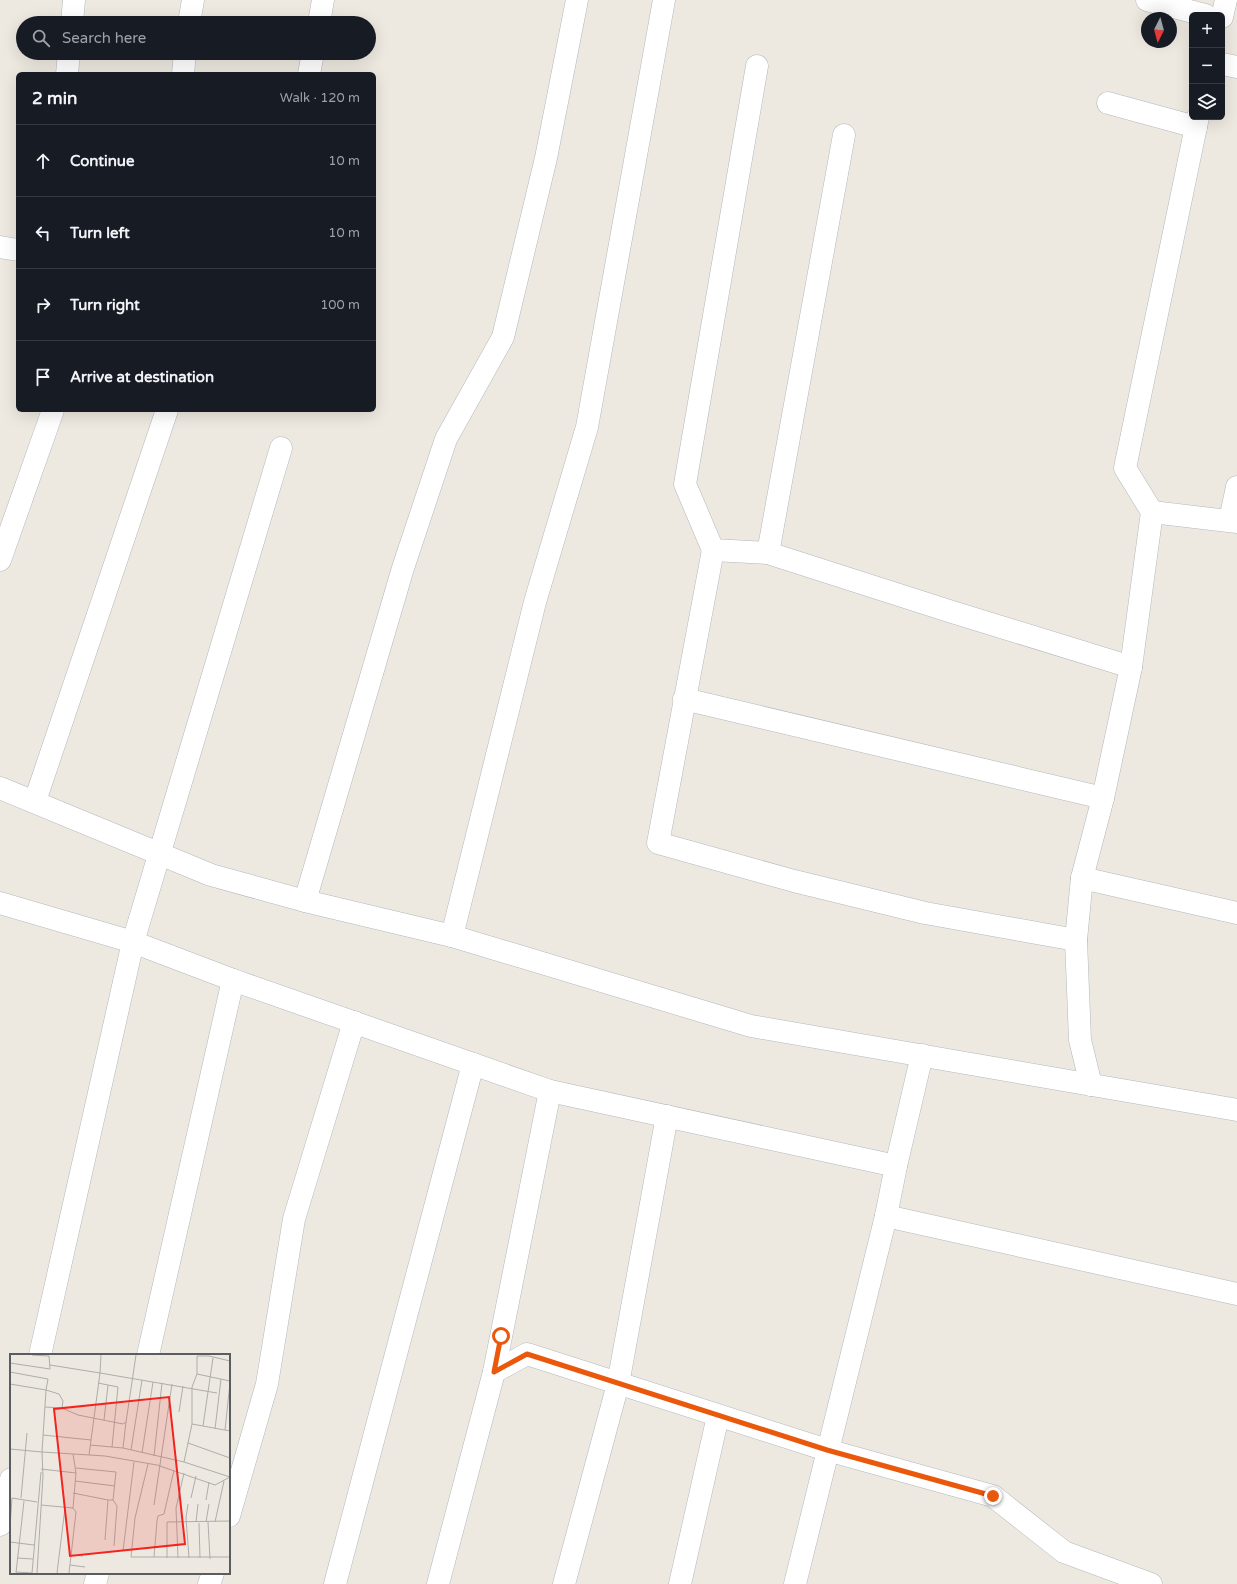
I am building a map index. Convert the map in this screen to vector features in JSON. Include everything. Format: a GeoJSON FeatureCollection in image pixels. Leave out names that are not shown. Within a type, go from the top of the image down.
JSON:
{"type":"FeatureCollection","features":[{"type":"Feature","properties":{"kind":"street"},"geometry":{"type":"LineString","coordinates":[[73,16],[74,0]]}},
{"type":"Feature","properties":{"kind":"street"},"geometry":{"type":"LineString","coordinates":[[190,16],[193,0]]}},
{"type":"Feature","properties":{"kind":"street"},"geometry":{"type":"LineString","coordinates":[[320,16],[323,0]]}},
{"type":"Feature","properties":{"kind":"street"},"geometry":{"type":"LineString","coordinates":[[305,901],[403,568],[446,438],[503,337],[546,158],[577,0]]}},
{"type":"Feature","properties":{"kind":"street"},"geometry":{"type":"LineString","coordinates":[[452,936],[535,602],[587,427],[664,0]]}},
{"type":"Feature","properties":{"kind":"street"},"geometry":{"type":"LineString","coordinates":[[1147,0],[1193,12]]}},
{"type":"Feature","properties":{"kind":"street"},"geometry":{"type":"LineString","coordinates":[[1223,12],[1226,0]]}},
{"type":"Feature","properties":{"kind":"street"},"geometry":{"type":"LineString","coordinates":[[68,72],[69,60]]}},
{"type":"Feature","properties":{"kind":"street"},"geometry":{"type":"LineString","coordinates":[[183,72],[184,60]]}},
{"type":"Feature","properties":{"kind":"street"},"geometry":{"type":"LineString","coordinates":[[309,72],[312,60]]}},
{"type":"Feature","properties":{"kind":"street"},"geometry":{"type":"LineString","coordinates":[[1225,65],[1237,67]]}},
{"type":"Feature","properties":{"kind":"street"},"geometry":{"type":"LineString","coordinates":[[757,66],[685,484],[713,550],[658,843],[794,881],[925,913],[1076,940]]}},
{"type":"Feature","properties":{"kind":"street"},"geometry":{"type":"LineString","coordinates":[[1091,1085],[1080,1040],[1076,940],[1082,878],[1103,798],[1131,667],[1152,512],[1125,468],[1197,122],[1108,103]]}},
{"type":"Feature","properties":{"kind":"street"},"geometry":{"type":"LineString","coordinates":[[768,553],[844,135]]}},
{"type":"Feature","properties":{"kind":"street"},"geometry":{"type":"LineString","coordinates":[[0,247],[16,250]]}},
{"type":"Feature","properties":{"kind":"street"},"geometry":{"type":"LineString","coordinates":[[0,560],[52,412]]}},
{"type":"Feature","properties":{"kind":"street"},"geometry":{"type":"LineString","coordinates":[[35,801],[166,412]]}},
{"type":"Feature","properties":{"kind":"street"},"geometry":{"type":"LineString","coordinates":[[40,1354],[132,942],[160,855],[281,448]]}},
{"type":"Feature","properties":{"kind":"street"},"geometry":{"type":"LineString","coordinates":[[1152,512],[1234,521],[1237,487]]}},
{"type":"Feature","properties":{"kind":"street"},"geometry":{"type":"LineString","coordinates":[[713,550],[768,553],[948,611],[1131,667]]}},
{"type":"Feature","properties":{"kind":"street"},"geometry":{"type":"LineString","coordinates":[[684,699],[1103,798]]}},
{"type":"Feature","properties":{"kind":"street"},"geometry":{"type":"LineString","coordinates":[[0,788],[35,801],[160,855],[211,875],[305,901],[452,936],[751,1026],[1237,1110]]}},
{"type":"Feature","properties":{"kind":"street"},"geometry":{"type":"LineString","coordinates":[[1082,878],[1237,913]]}},
{"type":"Feature","properties":{"kind":"street"},"geometry":{"type":"LineString","coordinates":[[0,903],[132,942],[233,980],[550,1091],[896,1166]]}},
{"type":"Feature","properties":{"kind":"street"},"geometry":{"type":"LineString","coordinates":[[148,1354],[233,980]]}},
{"type":"Feature","properties":{"kind":"street"},"geometry":{"type":"LineString","coordinates":[[230,1513],[267,1384],[294,1219],[354,1022]]}},
{"type":"Feature","properties":{"kind":"street"},"geometry":{"type":"LineString","coordinates":[[794,1584],[886,1216],[922,1055]]}},
{"type":"Feature","properties":{"kind":"street"},"geometry":{"type":"LineString","coordinates":[[335,1584],[473,1064]]}},
{"type":"Feature","properties":{"kind":"street"},"geometry":{"type":"LineString","coordinates":[[438,1584],[494,1372],[550,1091]]}},
{"type":"Feature","properties":{"kind":"street"},"geometry":{"type":"LineString","coordinates":[[564,1584],[618,1384],[668,1116]]}},
{"type":"Feature","properties":{"kind":"street"},"geometry":{"type":"LineString","coordinates":[[886,1216],[1237,1294]]}},
{"type":"Feature","properties":{"kind":"street"},"geometry":{"type":"LineString","coordinates":[[494,1372],[527,1354],[827,1450],[993,1496],[1064,1552],[1151,1584]]}},
{"type":"Feature","properties":{"kind":"street"},"geometry":{"type":"LineString","coordinates":[[680,1584],[718,1416]]}},
{"type":"Feature","properties":{"kind":"street"},"geometry":{"type":"LineString","coordinates":[[0,1525],[10,1482]]}},
{"type":"Feature","properties":{"kind":"street"},"geometry":{"type":"LineString","coordinates":[[96,1584],[98,1574]]}},
{"type":"Feature","properties":{"kind":"street"},"geometry":{"type":"LineString","coordinates":[[209,1584],[212,1574]]}},
{"type":"Feature","properties":{"kind":"route"},"geometry":{"type":"LineString","coordinates":[[501,1336],[494,1372],[527,1354],[827,1450],[993,1496]]}}]}
